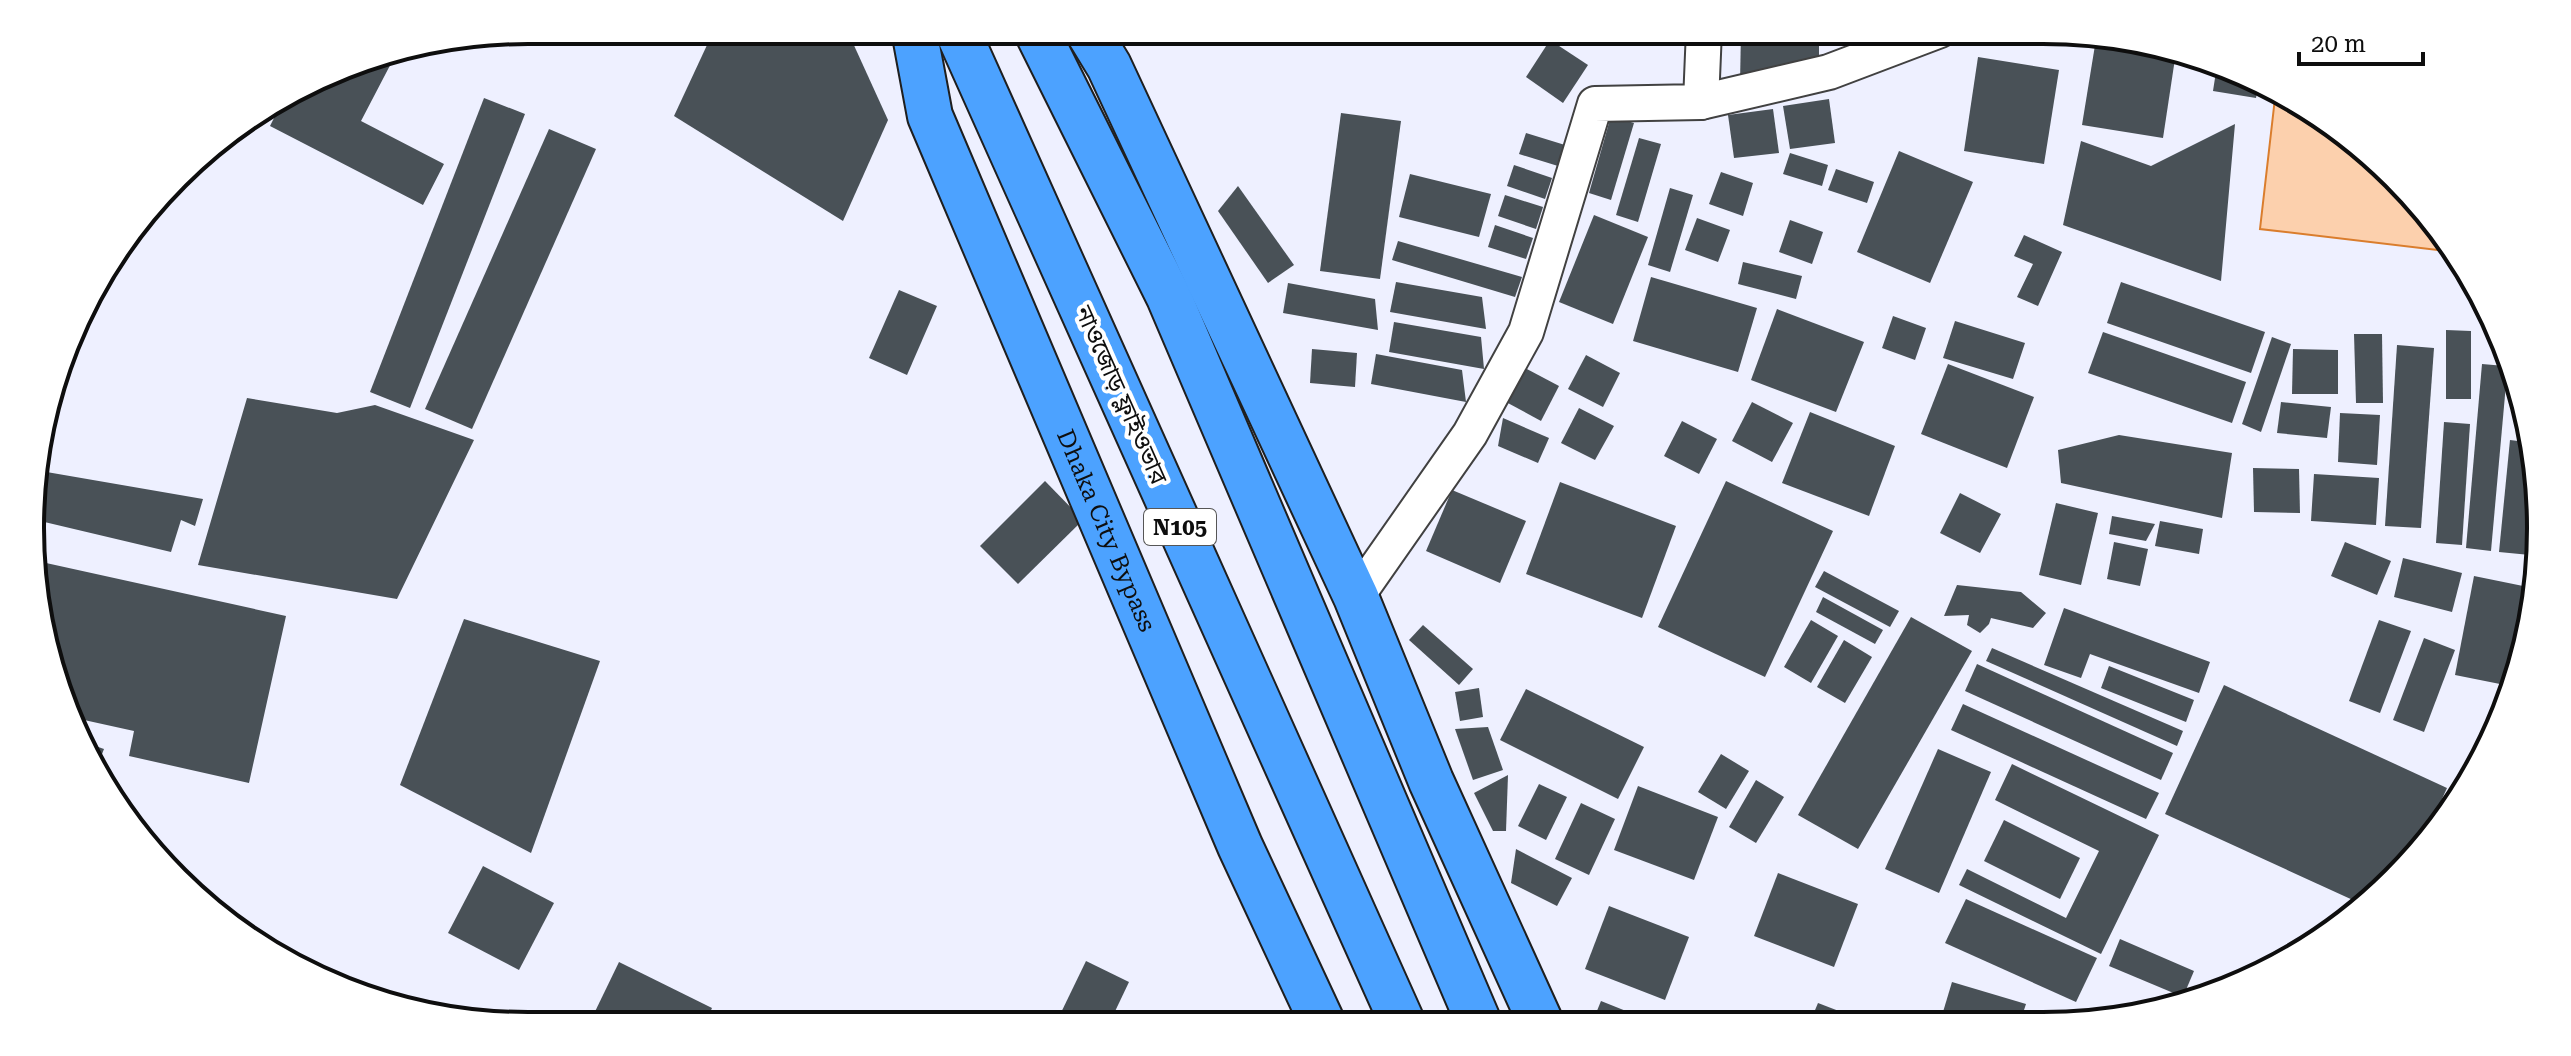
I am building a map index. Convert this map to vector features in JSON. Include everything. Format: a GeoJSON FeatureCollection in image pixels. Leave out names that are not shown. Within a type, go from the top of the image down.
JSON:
{"type":"FeatureCollection","features":[{"type":"Feature","properties":{"kind":"highway","name":"Dhaka City Bypass"},"geometry":{"type":"LineString","coordinates":[[917,44],[930,116],[1234,831],[1317,1012]]}},
{"type":"Feature","properties":{"kind":"highway","name":"নাওজোড় ফ্লাইওভার"},"geometry":{"type":"LineString","coordinates":[[963,44],[1398,1012]]}},
{"type":"Feature","properties":{"kind":"highway"},"geometry":{"type":"LineString","coordinates":[[1043,44],[1169,297],[1474,1012]]}},
{"type":"Feature","properties":{"kind":"highway"},"geometry":{"type":"LineString","coordinates":[[1096,44],[1109,66],[1356,597],[1431,781],[1536,1012]]}},
{"type":"Feature","properties":{"kind":"street"},"geometry":{"type":"LineString","coordinates":[[1701,102],[1703,44]]}},
{"type":"Feature","properties":{"kind":"street"},"geometry":{"type":"LineString","coordinates":[[1356,597],[1470,434],[1526,332],[1595,104],[1701,102],[1829,72],[1903,44]]}},
{"type":"Feature","properties":{"kind":"shaded area"},"geometry":{"type":"Polygon","coordinates":[[[2274,103],[2338,144],[2362,164],[2407,209],[2439,250],[2260,229],[2274,103]]]}},
{"type":"Feature","properties":{"kind":"building"},"geometry":{"type":"Polygon","coordinates":[[[707,44],[853,44],[888,120],[843,221],[674,116],[707,44]]]}},
{"type":"Feature","properties":{"kind":"building"},"geometry":{"type":"Polygon","coordinates":[[[1547,44],[1556,44],[1588,65],[1563,103],[1526,77],[1547,44]]]}},
{"type":"Feature","properties":{"kind":"building"},"geometry":{"type":"Polygon","coordinates":[[[1741,44],[1819,44],[1819,85],[1740,84],[1741,44]]]}},
{"type":"Feature","properties":{"kind":"building"},"geometry":{"type":"Polygon","coordinates":[[[2095,47],[2174,62],[2163,138],[2082,125],[2095,47]]]}},
{"type":"Feature","properties":{"kind":"building"},"geometry":{"type":"Polygon","coordinates":[[[1978,57],[2059,70],[2044,164],[1964,151],[1978,57]]]}},
{"type":"Feature","properties":{"kind":"building"},"geometry":{"type":"Polygon","coordinates":[[[391,64],[361,121],[444,164],[423,205],[270,126],[275,116],[314,94],[391,64]]]}},
{"type":"Feature","properties":{"kind":"building"},"geometry":{"type":"Polygon","coordinates":[[[2215,76],[2257,94],[2256,98],[2213,91],[2215,76]]]}},
{"type":"Feature","properties":{"kind":"building"},"geometry":{"type":"Polygon","coordinates":[[[484,98],[525,114],[410,408],[370,392],[484,98]]]}},
{"type":"Feature","properties":{"kind":"building"},"geometry":{"type":"Polygon","coordinates":[[[1829,99],[1835,143],[1790,149],[1783,106],[1829,99]]]}},
{"type":"Feature","properties":{"kind":"building"},"geometry":{"type":"Polygon","coordinates":[[[1773,109],[1779,153],[1734,158],[1728,115],[1773,109]]]}},
{"type":"Feature","properties":{"kind":"building"},"geometry":{"type":"Polygon","coordinates":[[[1341,113],[1401,121],[1380,279],[1320,271],[1341,113]]]}},
{"type":"Feature","properties":{"kind":"building"},"geometry":{"type":"Polygon","coordinates":[[[1611,116],[1634,123],[1611,200],[1589,193],[1611,116]]]}},
{"type":"Feature","properties":{"kind":"building"},"geometry":{"type":"Polygon","coordinates":[[[2235,124],[2221,281],[2063,225],[2081,141],[2151,166],[2235,124]]]}},
{"type":"Feature","properties":{"kind":"building"},"geometry":{"type":"Polygon","coordinates":[[[549,129],[596,149],[472,429],[425,409],[549,129]]]}},
{"type":"Feature","properties":{"kind":"building"},"geometry":{"type":"Polygon","coordinates":[[[1526,133],[1565,145],[1558,166],[1519,154],[1526,133]]]}},
{"type":"Feature","properties":{"kind":"building"},"geometry":{"type":"Polygon","coordinates":[[[1639,138],[1661,144],[1638,222],[1616,215],[1639,138]]]}},
{"type":"Feature","properties":{"kind":"building"},"geometry":{"type":"Polygon","coordinates":[[[1899,151],[1973,182],[1930,283],[1857,252],[1899,151]]]}},
{"type":"Feature","properties":{"kind":"building"},"geometry":{"type":"Polygon","coordinates":[[[1790,153],[1828,165],[1822,186],[1783,174],[1790,153]]]}},
{"type":"Feature","properties":{"kind":"building"},"geometry":{"type":"Polygon","coordinates":[[[1514,165],[1552,178],[1545,199],[1507,186],[1514,165]]]}},
{"type":"Feature","properties":{"kind":"building"},"geometry":{"type":"Polygon","coordinates":[[[1836,169],[1874,182],[1867,203],[1828,190],[1836,169]]]}},
{"type":"Feature","properties":{"kind":"building"},"geometry":{"type":"Polygon","coordinates":[[[1721,172],[1753,183],[1743,216],[1709,204],[1721,172]]]}},
{"type":"Feature","properties":{"kind":"building"},"geometry":{"type":"Polygon","coordinates":[[[1410,174],[1491,194],[1479,237],[1399,217],[1410,174]]]}},
{"type":"Feature","properties":{"kind":"building"},"geometry":{"type":"Polygon","coordinates":[[[1238,186],[1294,265],[1268,283],[1218,211],[1238,186]]]}},
{"type":"Feature","properties":{"kind":"building"},"geometry":{"type":"Polygon","coordinates":[[[1670,188],[1693,195],[1670,272],[1648,265],[1670,188]]]}},
{"type":"Feature","properties":{"kind":"building"},"geometry":{"type":"Polygon","coordinates":[[[1505,195],[1543,207],[1536,229],[1498,216],[1505,195]]]}},
{"type":"Feature","properties":{"kind":"building"},"geometry":{"type":"Polygon","coordinates":[[[1594,215],[1648,237],[1613,324],[1559,302],[1594,215]]]}},
{"type":"Feature","properties":{"kind":"building"},"geometry":{"type":"Polygon","coordinates":[[[1697,218],[1730,230],[1718,262],[1685,250],[1697,218]]]}},
{"type":"Feature","properties":{"kind":"building"},"geometry":{"type":"Polygon","coordinates":[[[1790,220],[1823,232],[1812,264],[1779,252],[1790,220]]]}},
{"type":"Feature","properties":{"kind":"building"},"geometry":{"type":"Polygon","coordinates":[[[1495,225],[1533,238],[1526,259],[1488,247],[1495,225]]]}},
{"type":"Feature","properties":{"kind":"building"},"geometry":{"type":"Polygon","coordinates":[[[2024,235],[2062,252],[2038,306],[2017,297],[2033,264],[2014,256],[2024,235]]]}},
{"type":"Feature","properties":{"kind":"building"},"geometry":{"type":"Polygon","coordinates":[[[1398,241],[1522,277],[1515,297],[1392,260],[1398,241]]]}},
{"type":"Feature","properties":{"kind":"building"},"geometry":{"type":"Polygon","coordinates":[[[1743,262],[1802,276],[1796,299],[1738,284],[1743,262]]]}},
{"type":"Feature","properties":{"kind":"building"},"geometry":{"type":"Polygon","coordinates":[[[1651,277],[1757,308],[1738,372],[1633,341],[1651,277]]]}},
{"type":"Feature","properties":{"kind":"building"},"geometry":{"type":"Polygon","coordinates":[[[1396,282],[1482,297],[1486,329],[1390,312],[1396,282]]]}},
{"type":"Feature","properties":{"kind":"building"},"geometry":{"type":"Polygon","coordinates":[[[2121,282],[2265,332],[2251,373],[2107,323],[2121,282]]]}},
{"type":"Feature","properties":{"kind":"building"},"geometry":{"type":"Polygon","coordinates":[[[1288,283],[1375,299],[1378,330],[1283,313],[1288,283]]]}},
{"type":"Feature","properties":{"kind":"building"},"geometry":{"type":"Polygon","coordinates":[[[899,290],[937,306],[907,375],[869,358],[899,290]]]}},
{"type":"Feature","properties":{"kind":"building"},"geometry":{"type":"Polygon","coordinates":[[[1777,309],[1864,342],[1836,412],[1751,380],[1777,309]]]}},
{"type":"Feature","properties":{"kind":"building"},"geometry":{"type":"Polygon","coordinates":[[[1893,316],[1926,328],[1915,360],[1882,348],[1893,316]]]}},
{"type":"Feature","properties":{"kind":"building"},"geometry":{"type":"Polygon","coordinates":[[[1955,321],[2025,343],[2013,379],[1943,358],[1955,321]]]}},
{"type":"Feature","properties":{"kind":"building"},"geometry":{"type":"Polygon","coordinates":[[[1394,322],[1481,337],[1484,369],[1389,352],[1394,322]]]}},
{"type":"Feature","properties":{"kind":"building"},"geometry":{"type":"Polygon","coordinates":[[[2446,330],[2471,331],[2471,399],[2446,399],[2446,330]]]}},
{"type":"Feature","properties":{"kind":"building"},"geometry":{"type":"Polygon","coordinates":[[[2103,332],[2246,382],[2232,423],[2088,373],[2103,332]]]}},
{"type":"Feature","properties":{"kind":"building"},"geometry":{"type":"Polygon","coordinates":[[[2354,334],[2382,334],[2383,403],[2356,403],[2354,334]]]}},
{"type":"Feature","properties":{"kind":"building"},"geometry":{"type":"Polygon","coordinates":[[[2272,337],[2291,344],[2261,432],[2242,424],[2272,337]]]}},
{"type":"Feature","properties":{"kind":"building"},"geometry":{"type":"Polygon","coordinates":[[[2397,345],[2434,348],[2421,528],[2385,526],[2397,345]]]}},
{"type":"Feature","properties":{"kind":"building"},"geometry":{"type":"Polygon","coordinates":[[[1312,349],[1357,353],[1355,387],[1310,383],[1312,349]]]}},
{"type":"Feature","properties":{"kind":"building"},"geometry":{"type":"Polygon","coordinates":[[[2293,349],[2338,350],[2338,394],[2292,394],[2293,349]]]}},
{"type":"Feature","properties":{"kind":"building"},"geometry":{"type":"Polygon","coordinates":[[[1376,354],[1462,370],[1466,402],[1371,384],[1376,354]]]}},
{"type":"Feature","properties":{"kind":"building"},"geometry":{"type":"Polygon","coordinates":[[[1586,355],[1620,373],[1603,407],[1568,389],[1586,355]]]}},
{"type":"Feature","properties":{"kind":"building"},"geometry":{"type":"Polygon","coordinates":[[[1948,364],[2034,397],[2007,468],[1921,434],[1948,364]]]}},
{"type":"Feature","properties":{"kind":"building"},"geometry":{"type":"Polygon","coordinates":[[[2482,364],[2499,365],[2506,387],[2491,551],[2466,548],[2482,364]]]}},
{"type":"Feature","properties":{"kind":"building"},"geometry":{"type":"Polygon","coordinates":[[[1525,368],[1559,386],[1541,421],[1506,402],[1525,368]]]}},
{"type":"Feature","properties":{"kind":"building"},"geometry":{"type":"Polygon","coordinates":[[[247,398],[337,413],[375,405],[474,440],[397,599],[198,565],[247,398]]]}},
{"type":"Feature","properties":{"kind":"building"},"geometry":{"type":"Polygon","coordinates":[[[1752,402],[1793,423],[1772,462],[1732,441],[1752,402]]]}},
{"type":"Feature","properties":{"kind":"building"},"geometry":{"type":"Polygon","coordinates":[[[2281,402],[2331,407],[2327,438],[2277,433],[2281,402]]]}},
{"type":"Feature","properties":{"kind":"building"},"geometry":{"type":"Polygon","coordinates":[[[1579,408],[1614,426],[1595,460],[1561,443],[1579,408]]]}},
{"type":"Feature","properties":{"kind":"building"},"geometry":{"type":"Polygon","coordinates":[[[1810,412],[1895,446],[1869,516],[1782,483],[1810,412]]]}},
{"type":"Feature","properties":{"kind":"building"},"geometry":{"type":"Polygon","coordinates":[[[2340,413],[2380,415],[2377,465],[2338,462],[2340,413]]]}},
{"type":"Feature","properties":{"kind":"building"},"geometry":{"type":"Polygon","coordinates":[[[1503,418],[1549,438],[1538,463],[1498,446],[1503,418]]]}},
{"type":"Feature","properties":{"kind":"building"},"geometry":{"type":"Polygon","coordinates":[[[1682,421],[1717,439],[1699,474],[1664,456],[1682,421]]]}},
{"type":"Feature","properties":{"kind":"building"},"geometry":{"type":"Polygon","coordinates":[[[2444,422],[2470,424],[2462,545],[2436,543],[2444,422]]]}},
{"type":"Feature","properties":{"kind":"building"},"geometry":{"type":"Polygon","coordinates":[[[2119,435],[2232,453],[2222,518],[2061,483],[2058,450],[2119,435]]]}},
{"type":"Feature","properties":{"kind":"building"},"geometry":{"type":"Polygon","coordinates":[[[2510,440],[2519,441],[2526,496],[2526,555],[2499,552],[2510,440]]]}},
{"type":"Feature","properties":{"kind":"building"},"geometry":{"type":"Polygon","coordinates":[[[2253,468],[2299,469],[2300,513],[2254,512],[2253,468]]]}},
{"type":"Feature","properties":{"kind":"building"},"geometry":{"type":"Polygon","coordinates":[[[47,472],[203,499],[195,526],[181,520],[171,552],[44,522],[47,472]]]}},
{"type":"Feature","properties":{"kind":"building"},"geometry":{"type":"Polygon","coordinates":[[[2314,474],[2379,478],[2376,525],[2311,521],[2314,474]]]}},
{"type":"Feature","properties":{"kind":"building"},"geometry":{"type":"Polygon","coordinates":[[[1045,481],[1083,520],[1018,584],[980,546],[1045,481]]]}},
{"type":"Feature","properties":{"kind":"building"},"geometry":{"type":"Polygon","coordinates":[[[1726,481],[1833,531],[1765,677],[1658,627],[1726,481]]]}},
{"type":"Feature","properties":{"kind":"building"},"geometry":{"type":"Polygon","coordinates":[[[1560,482],[1676,526],[1642,618],[1526,574],[1560,482]]]}},
{"type":"Feature","properties":{"kind":"building"},"geometry":{"type":"Polygon","coordinates":[[[1452,490],[1526,521],[1500,583],[1426,551],[1452,490]]]}},
{"type":"Feature","properties":{"kind":"building"},"geometry":{"type":"Polygon","coordinates":[[[1960,493],[2001,514],[1980,553],[1940,533],[1960,493]]]}},
{"type":"Feature","properties":{"kind":"building"},"geometry":{"type":"Polygon","coordinates":[[[2056,503],[2098,513],[2081,585],[2039,575],[2056,503]]]}},
{"type":"Feature","properties":{"kind":"building"},"geometry":{"type":"Polygon","coordinates":[[[2112,516],[2155,524],[2146,541],[2109,534],[2112,516]]]}},
{"type":"Feature","properties":{"kind":"building"},"geometry":{"type":"Polygon","coordinates":[[[2160,521],[2203,529],[2199,554],[2155,546],[2160,521]]]}},
{"type":"Feature","properties":{"kind":"building"},"geometry":{"type":"Polygon","coordinates":[[[2114,542],[2148,549],[2140,586],[2107,579],[2114,542]]]}},
{"type":"Feature","properties":{"kind":"building"},"geometry":{"type":"Polygon","coordinates":[[[2345,542],[2391,561],[2377,595],[2331,576],[2345,542]]]}},
{"type":"Feature","properties":{"kind":"building"},"geometry":{"type":"Polygon","coordinates":[[[2403,558],[2462,573],[2452,612],[2394,597],[2403,558]]]}},
{"type":"Feature","properties":{"kind":"building"},"geometry":{"type":"Polygon","coordinates":[[[45,563],[286,616],[249,783],[129,756],[134,731],[84,720],[60,653],[45,563]]]}},
{"type":"Feature","properties":{"kind":"building"},"geometry":{"type":"Polygon","coordinates":[[[1824,571],[1899,611],[1890,627],[1815,587],[1824,571]]]}},
{"type":"Feature","properties":{"kind":"building"},"geometry":{"type":"Polygon","coordinates":[[[2474,576],[2523,586],[2511,653],[2501,684],[2455,675],[2474,576]]]}},
{"type":"Feature","properties":{"kind":"building"},"geometry":{"type":"Polygon","coordinates":[[[1957,585],[2021,592],[2046,613],[2033,628],[1991,618],[1980,633],[1967,625],[1969,615],[1944,616],[1957,585]]]}},
{"type":"Feature","properties":{"kind":"building"},"geometry":{"type":"Polygon","coordinates":[[[1823,597],[1883,630],[1875,644],[1816,612],[1823,597]]]}},
{"type":"Feature","properties":{"kind":"building"},"geometry":{"type":"Polygon","coordinates":[[[2064,608],[2210,662],[2199,693],[2090,654],[2081,678],[2044,665],[2064,608]]]}},
{"type":"Feature","properties":{"kind":"building"},"geometry":{"type":"Polygon","coordinates":[[[1911,617],[1972,651],[1858,849],[1798,815],[1911,617]]]}},
{"type":"Feature","properties":{"kind":"building"},"geometry":{"type":"Polygon","coordinates":[[[464,619],[600,661],[531,853],[400,785],[464,619]]]}},
{"type":"Feature","properties":{"kind":"building"},"geometry":{"type":"Polygon","coordinates":[[[1811,620],[1838,636],[1811,683],[1784,667],[1811,620]]]}},
{"type":"Feature","properties":{"kind":"building"},"geometry":{"type":"Polygon","coordinates":[[[2379,620],[2411,631],[2380,713],[2349,701],[2379,620]]]}},
{"type":"Feature","properties":{"kind":"building"},"geometry":{"type":"Polygon","coordinates":[[[1423,625],[1473,669],[1459,685],[1409,640],[1423,625]]]}},
{"type":"Feature","properties":{"kind":"building"},"geometry":{"type":"Polygon","coordinates":[[[2424,638],[2455,650],[2424,732],[2393,720],[2424,638]]]}},
{"type":"Feature","properties":{"kind":"building"},"geometry":{"type":"Polygon","coordinates":[[[1844,640],[1872,657],[1845,703],[1817,687],[1844,640]]]}},
{"type":"Feature","properties":{"kind":"building"},"geometry":{"type":"Polygon","coordinates":[[[1992,648],[2183,731],[2177,746],[1986,661],[1992,648]]]}},
{"type":"Feature","properties":{"kind":"building"},"geometry":{"type":"Polygon","coordinates":[[[1977,664],[2173,753],[2161,780],[1965,691],[1977,664]]]}},
{"type":"Feature","properties":{"kind":"building"},"geometry":{"type":"Polygon","coordinates":[[[2109,666],[2194,700],[2186,722],[2101,688],[2109,666]]]}},
{"type":"Feature","properties":{"kind":"building"},"geometry":{"type":"Polygon","coordinates":[[[2224,685],[2447,788],[2439,806],[2407,847],[2353,900],[2165,814],[2224,685]]]}},
{"type":"Feature","properties":{"kind":"building"},"geometry":{"type":"Polygon","coordinates":[[[1479,688],[1483,717],[1460,721],[1455,692],[1479,688]]]}},
{"type":"Feature","properties":{"kind":"building"},"geometry":{"type":"Polygon","coordinates":[[[1526,689],[1644,747],[1618,799],[1500,740],[1526,689]]]}},
{"type":"Feature","properties":{"kind":"building"},"geometry":{"type":"Polygon","coordinates":[[[1963,704],[2159,793],[2146,819],[1951,730],[1963,704]]]}},
{"type":"Feature","properties":{"kind":"building"},"geometry":{"type":"Polygon","coordinates":[[[1488,727],[1503,770],[1473,780],[1455,729],[1488,727]]]}},
{"type":"Feature","properties":{"kind":"building"},"geometry":{"type":"Polygon","coordinates":[[[1938,749],[1991,772],[1939,893],[1885,869],[1938,749]]]}},
{"type":"Feature","properties":{"kind":"building"},"geometry":{"type":"Polygon","coordinates":[[[1721,754],[1749,771],[1726,809],[1698,792],[1721,754]]]}},
{"type":"Feature","properties":{"kind":"building"},"geometry":{"type":"Polygon","coordinates":[[[2012,764],[2159,835],[2101,954],[1959,885],[1967,869],[2066,918],[2099,851],[1995,800],[2012,764]]]}},
{"type":"Feature","properties":{"kind":"building"},"geometry":{"type":"Polygon","coordinates":[[[1508,775],[1506,831],[1493,831],[1474,793],[1508,775]]]}},
{"type":"Feature","properties":{"kind":"building"},"geometry":{"type":"Polygon","coordinates":[[[1756,780],[1784,797],[1756,843],[1729,827],[1756,780]]]}},
{"type":"Feature","properties":{"kind":"building"},"geometry":{"type":"Polygon","coordinates":[[[1539,784],[1567,797],[1546,840],[1518,826],[1539,784]]]}},
{"type":"Feature","properties":{"kind":"building"},"geometry":{"type":"Polygon","coordinates":[[[1638,786],[1718,817],[1694,880],[1614,850],[1638,786]]]}},
{"type":"Feature","properties":{"kind":"building"},"geometry":{"type":"Polygon","coordinates":[[[1581,803],[1615,819],[1589,875],[1555,859],[1581,803]]]}},
{"type":"Feature","properties":{"kind":"building"},"geometry":{"type":"Polygon","coordinates":[[[2004,820],[2080,858],[2060,899],[1984,861],[2004,820]]]}},
{"type":"Feature","properties":{"kind":"building"},"geometry":{"type":"Polygon","coordinates":[[[1516,849],[1572,878],[1557,906],[1511,883],[1516,849]]]}},
{"type":"Feature","properties":{"kind":"building"},"geometry":{"type":"Polygon","coordinates":[[[483,866],[554,903],[519,970],[448,933],[483,866]]]}},
{"type":"Feature","properties":{"kind":"building"},"geometry":{"type":"Polygon","coordinates":[[[1778,873],[1858,904],[1834,967],[1754,936],[1778,873]]]}},
{"type":"Feature","properties":{"kind":"building"},"geometry":{"type":"Polygon","coordinates":[[[1966,899],[2097,958],[2076,1002],[1945,943],[1966,899]]]}},
{"type":"Feature","properties":{"kind":"building"},"geometry":{"type":"Polygon","coordinates":[[[1609,906],[1689,937],[1665,1000],[1585,969],[1609,906]]]}},
{"type":"Feature","properties":{"kind":"building"},"geometry":{"type":"Polygon","coordinates":[[[2120,939],[2194,971],[2186,990],[2175,994],[2109,966],[2120,939]]]}},
{"type":"Feature","properties":{"kind":"building"},"geometry":{"type":"Polygon","coordinates":[[[1086,961],[1129,982],[1115,1012],[1061,1012],[1086,961]]]}},
{"type":"Feature","properties":{"kind":"building"},"geometry":{"type":"Polygon","coordinates":[[[619,962],[712,1008],[710,1012],[595,1012],[619,962]]]}},
{"type":"Feature","properties":{"kind":"building"},"geometry":{"type":"Polygon","coordinates":[[[1952,982],[2026,1004],[2023,1012],[1943,1012],[1952,982]]]}},
{"type":"Feature","properties":{"kind":"building"},"geometry":{"type":"Polygon","coordinates":[[[1601,1001],[1628,1012],[1596,1012],[1601,1001]]]}},
{"type":"Feature","properties":{"kind":"building"},"geometry":{"type":"Polygon","coordinates":[[[1818,1003],[1841,1012],[1814,1012],[1818,1003]]]}}]}
